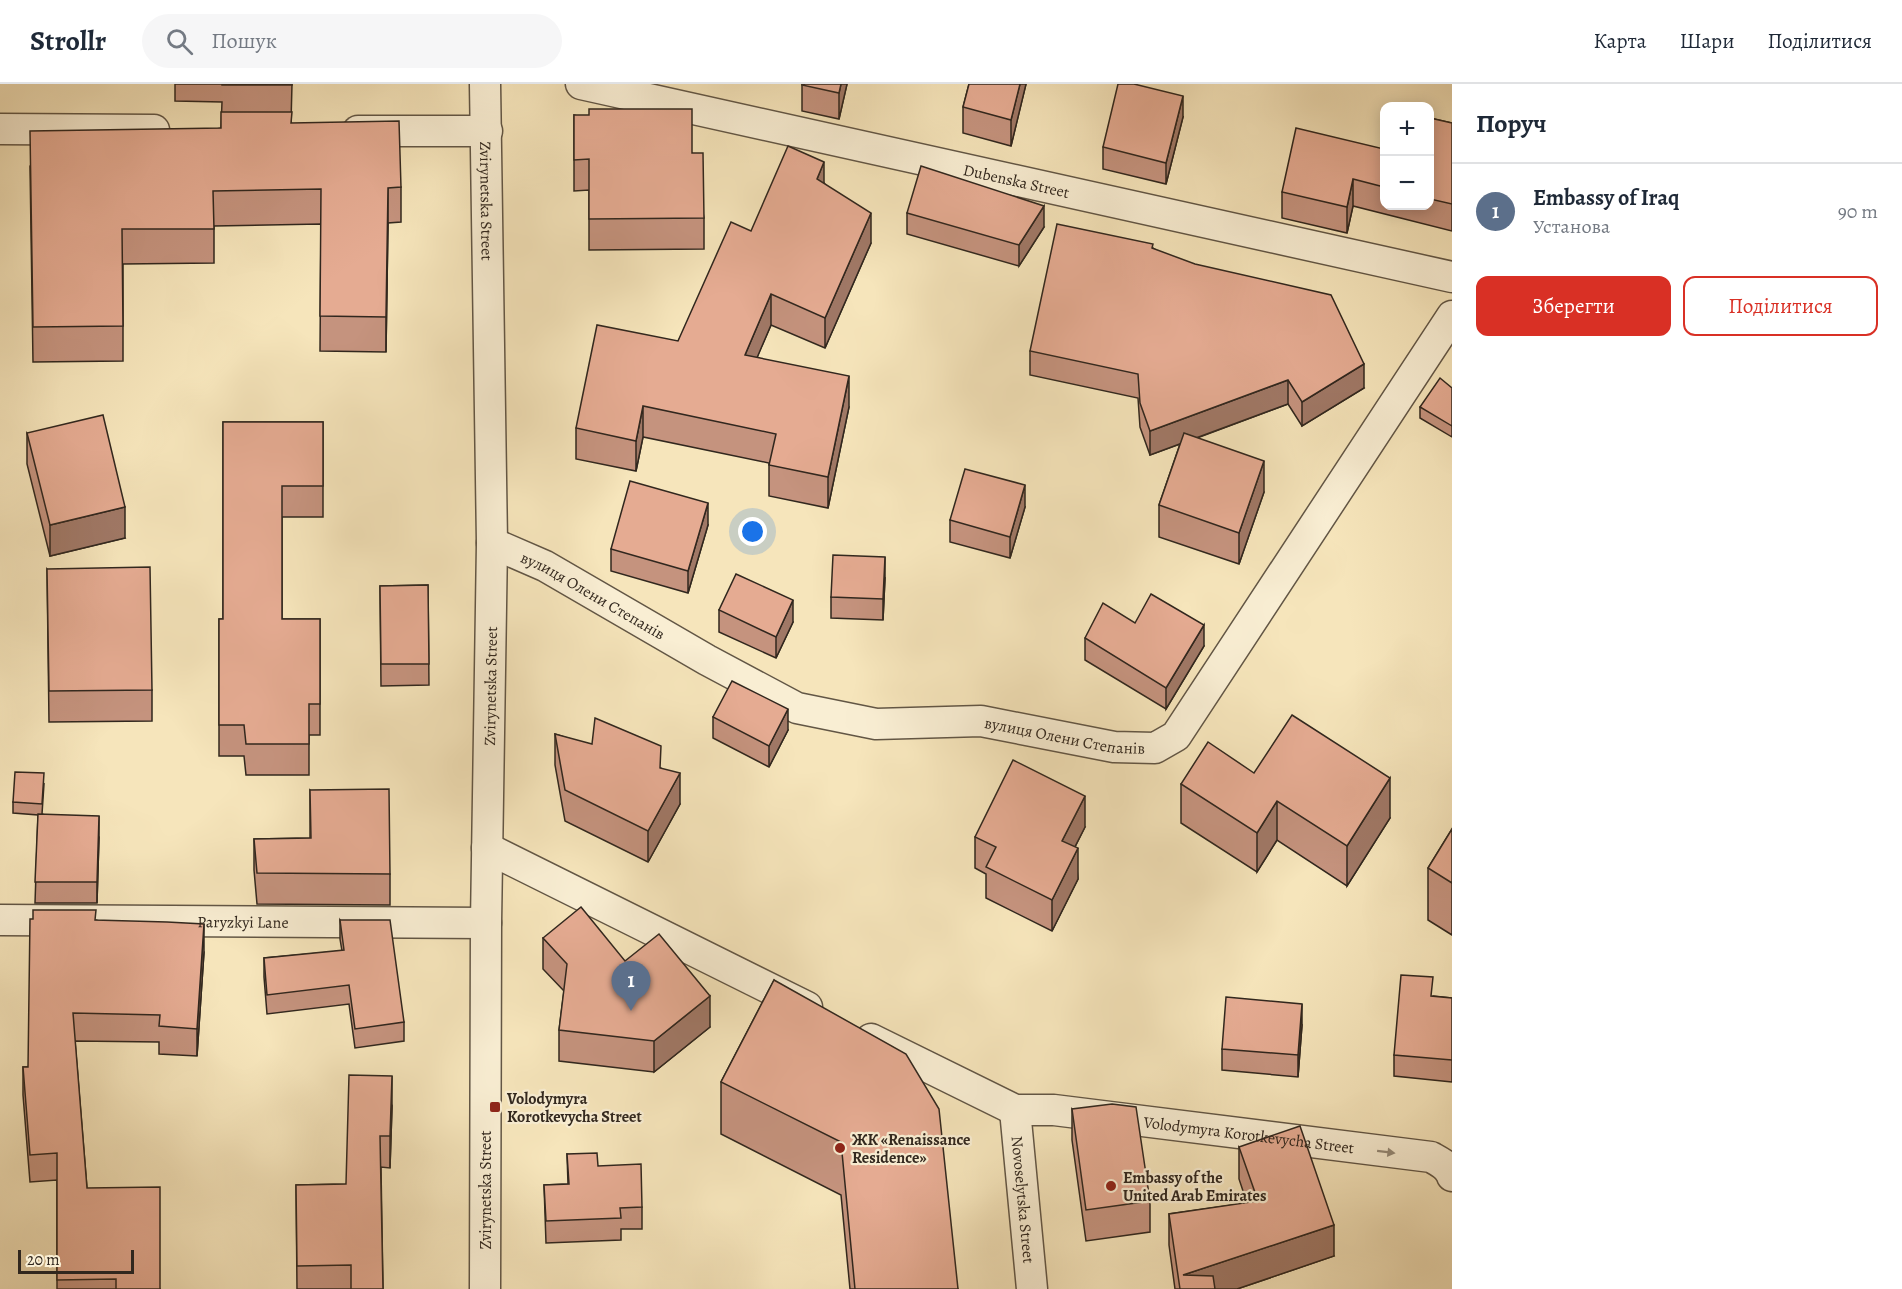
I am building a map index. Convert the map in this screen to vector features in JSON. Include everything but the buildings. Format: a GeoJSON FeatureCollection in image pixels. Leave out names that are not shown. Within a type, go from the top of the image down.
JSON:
{"type":"FeatureCollection","features":[{"type":"Feature","properties":{"kind":"street","name":"Zvirynetska Street"},"geometry":{"type":"LineString","coordinates":[[485,84],[492,543],[486,923],[485,1289]]}},
{"type":"Feature","properties":{"kind":"street","name":"Dubenska Street"},"geometry":{"type":"LineString","coordinates":[[581,84],[1452,277]]}},
{"type":"Feature","properties":{"kind":"street"},"geometry":{"type":"LineString","coordinates":[[0,129],[177,130]]}},
{"type":"Feature","properties":{"kind":"street"},"geometry":{"type":"LineString","coordinates":[[330,130],[487,131]]}},
{"type":"Feature","properties":{"kind":"street","name":"вулиця Олени Степанів"},"geometry":{"type":"LineString","coordinates":[[492,543],[545,566],[707,660],[796,708],[876,724],[981,721],[1114,747],[1155,748],[1176,736],[1452,316]]}},
{"type":"Feature","properties":{"kind":"street","name":"Volodymyra Korotkevycha Street"},"geometry":{"type":"LineString","coordinates":[[487,848],[1015,1110],[1054,1110],[1431,1157],[1442,1162],[1452,1176]]}},
{"type":"Feature","properties":{"kind":"street","name":"Paryzkyi Lane"},"geometry":{"type":"LineString","coordinates":[[0,920],[486,923]]}},
{"type":"Feature","properties":{"kind":"street","name":"Novoselytska Street"},"geometry":{"type":"LineString","coordinates":[[1015,1110],[1032,1289]]}},
{"type":"Feature","properties":{"kind":"place","name":"Embassy of Iraq"},"geometry":{"type":"Point","coordinates":[631,1011]}},
{"type":"Feature","properties":{"kind":"place","name":"Volodymyra Korotkevycha Street"},"geometry":{"type":"Point","coordinates":[495,1107]}},
{"type":"Feature","properties":{"kind":"place","name":"ЖК «Renaissance Residence»"},"geometry":{"type":"Point","coordinates":[840,1148]}},
{"type":"Feature","properties":{"kind":"place","name":"Embassy of the United Arab Emirates"},"geometry":{"type":"Point","coordinates":[1111,1186]}}]}
